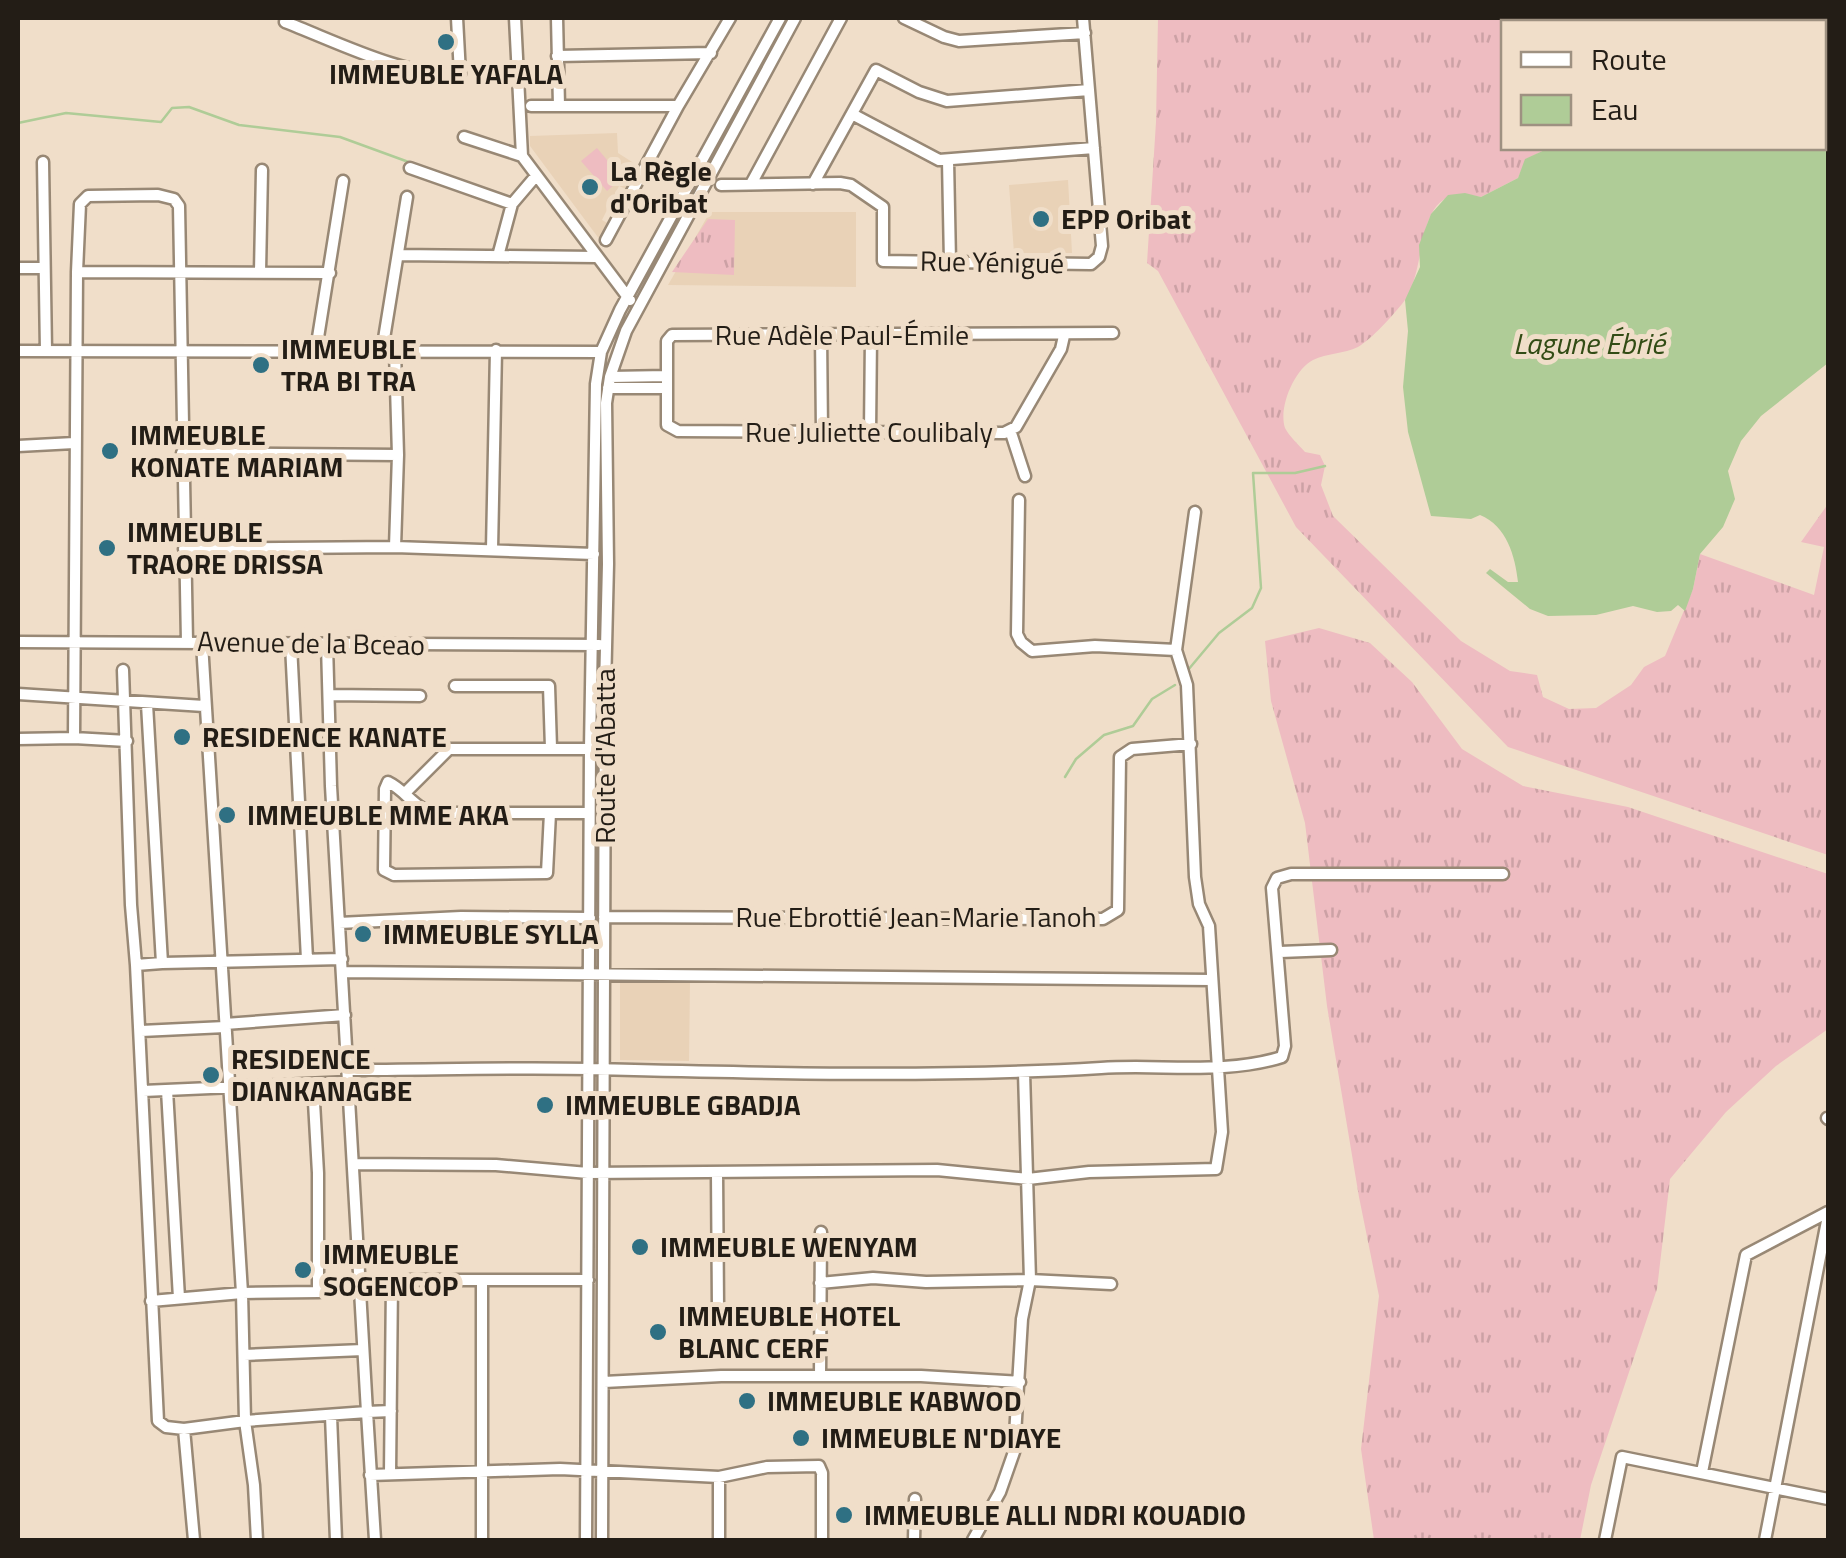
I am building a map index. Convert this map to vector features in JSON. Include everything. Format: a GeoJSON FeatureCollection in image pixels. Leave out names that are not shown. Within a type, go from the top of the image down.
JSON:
{"type":"FeatureCollection","features":[{"type":"Feature","properties":{"kind":"street"},"geometry":{"type":"LineString","coordinates":[[285,22],[415,69],[444,75],[460,74],[457,18]]}},
{"type":"Feature","properties":{"kind":"street"},"geometry":{"type":"LineString","coordinates":[[515,18],[522,156],[626,298],[640,306]]}},
{"type":"Feature","properties":{"kind":"street"},"geometry":{"type":"LineString","coordinates":[[557,18],[559,106]]}},
{"type":"Feature","properties":{"kind":"street"},"geometry":{"type":"LineString","coordinates":[[606,240],[730,18]]}},
{"type":"Feature","properties":{"kind":"street","name":"Route d'Abatta"},"geometry":{"type":"LineString","coordinates":[[602,1540],[604,918],[593,432],[601,352],[626,298],[780,18]]}},
{"type":"Feature","properties":{"kind":"street","name":"Route d'Abatta"},"geometry":{"type":"LineString","coordinates":[[586,1540],[590,749],[599,645],[609,382],[618,347],[795,18]]}},
{"type":"Feature","properties":{"kind":"street"},"geometry":{"type":"LineString","coordinates":[[751,184],[841,18]]}},
{"type":"Feature","properties":{"kind":"street"},"geometry":{"type":"LineString","coordinates":[[904,18],[944,38],[959,41],[1084,33]]}},
{"type":"Feature","properties":{"kind":"street","name":"Rue Yénigué"},"geometry":{"type":"LineString","coordinates":[[721,184],[851,185],[883,206],[883,261],[1090,264],[1099,258],[1102,246],[1084,18]]}},
{"type":"Feature","properties":{"kind":"street"},"geometry":{"type":"LineString","coordinates":[[558,56],[711,53]]}},
{"type":"Feature","properties":{"kind":"street"},"geometry":{"type":"LineString","coordinates":[[813,184],[876,70],[947,101],[1089,90]]}},
{"type":"Feature","properties":{"kind":"street"},"geometry":{"type":"LineString","coordinates":[[532,106],[678,106]]}},
{"type":"Feature","properties":{"kind":"street"},"geometry":{"type":"LineString","coordinates":[[852,114],[930,157],[948,160],[1094,148]]}},
{"type":"Feature","properties":{"kind":"street"},"geometry":{"type":"LineString","coordinates":[[464,137],[522,156]]}},
{"type":"Feature","properties":{"kind":"street"},"geometry":{"type":"LineString","coordinates":[[948,160],[950,262]]}},
{"type":"Feature","properties":{"kind":"street"},"geometry":{"type":"LineString","coordinates":[[43,162],[46,351]]}},
{"type":"Feature","properties":{"kind":"street"},"geometry":{"type":"LineString","coordinates":[[410,168],[512,204]]}},
{"type":"Feature","properties":{"kind":"street"},"geometry":{"type":"LineString","coordinates":[[260,272],[262,170]]}},
{"type":"Feature","properties":{"kind":"street"},"geometry":{"type":"LineString","coordinates":[[498,256],[512,204],[536,177]]}},
{"type":"Feature","properties":{"kind":"street"},"geometry":{"type":"LineString","coordinates":[[316,350],[342,181]]}},
{"type":"Feature","properties":{"kind":"street"},"geometry":{"type":"LineString","coordinates":[[74,738],[77,272],[80,204],[88,196],[158,196],[174,199],[179,206],[187,642]]}},
{"type":"Feature","properties":{"kind":"street"},"geometry":{"type":"LineString","coordinates":[[382,350],[407,196]]}},
{"type":"Feature","properties":{"kind":"street"},"geometry":{"type":"LineString","coordinates":[[398,255],[596,257]]}},
{"type":"Feature","properties":{"kind":"street"},"geometry":{"type":"LineString","coordinates":[[18,268],[44,268]]}},
{"type":"Feature","properties":{"kind":"street"},"geometry":{"type":"LineString","coordinates":[[77,272],[330,272]]}},
{"type":"Feature","properties":{"kind":"street","name":"Rue Adèle Paul-Émile"},"geometry":{"type":"LineString","coordinates":[[667,382],[667,341],[672,335],[1113,333]]}},
{"type":"Feature","properties":{"kind":"street"},"geometry":{"type":"LineString","coordinates":[[821,335],[822,432]]}},
{"type":"Feature","properties":{"kind":"street"},"geometry":{"type":"LineString","coordinates":[[870,432],[871,335]]}},
{"type":"Feature","properties":{"kind":"street","name":"Rue Juliette Coulibaly"},"geometry":{"type":"LineString","coordinates":[[667,382],[671,430],[1010,430],[1016,427],[1061,350],[1064,336]]}},
{"type":"Feature","properties":{"kind":"street"},"geometry":{"type":"LineString","coordinates":[[492,549],[496,350]]}},
{"type":"Feature","properties":{"kind":"street"},"geometry":{"type":"LineString","coordinates":[[18,351],[601,352]]}},
{"type":"Feature","properties":{"kind":"street"},"geometry":{"type":"LineString","coordinates":[[395,351],[395,548]]}},
{"type":"Feature","properties":{"kind":"street"},"geometry":{"type":"LineString","coordinates":[[609,382],[667,382]]}},
{"type":"Feature","properties":{"kind":"street"},"geometry":{"type":"LineString","coordinates":[[1010,430],[1025,476]]}},
{"type":"Feature","properties":{"kind":"street"},"geometry":{"type":"LineString","coordinates":[[18,446],[74,443]]}},
{"type":"Feature","properties":{"kind":"street"},"geometry":{"type":"LineString","coordinates":[[182,453],[398,455]]}},
{"type":"Feature","properties":{"kind":"street"},"geometry":{"type":"LineString","coordinates":[[1019,500],[1017,634],[1026,648],[1032,651],[1144,646],[1176,650]]}},
{"type":"Feature","properties":{"kind":"street"},"geometry":{"type":"LineString","coordinates":[[354,1164],[496,1165],[602,1173],[937,1170],[1028,1179],[1089,1172],[1216,1169],[1222,1132],[1209,926],[1199,904],[1195,877],[1187,685],[1176,650],[1195,512]]}},
{"type":"Feature","properties":{"kind":"street"},"geometry":{"type":"LineString","coordinates":[[184,549],[492,549],[594,554]]}},
{"type":"Feature","properties":{"kind":"street","name":"Avenue de la Bceao"},"geometry":{"type":"LineString","coordinates":[[18,642],[599,645]]}},
{"type":"Feature","properties":{"kind":"street"},"geometry":{"type":"LineString","coordinates":[[202,643],[242,1293],[245,1420],[257,1540]]}},
{"type":"Feature","properties":{"kind":"street"},"geometry":{"type":"LineString","coordinates":[[291,645],[307,959]]}},
{"type":"Feature","properties":{"kind":"street"},"geometry":{"type":"LineString","coordinates":[[327,645],[375,1540]]}},
{"type":"Feature","properties":{"kind":"street"},"geometry":{"type":"LineString","coordinates":[[123,670],[130,905],[141,1032],[158,1421],[166,1427],[184,1428],[245,1420],[392,1411]]}},
{"type":"Feature","properties":{"kind":"street"},"geometry":{"type":"LineString","coordinates":[[456,686],[549,686],[552,748]]}},
{"type":"Feature","properties":{"kind":"street"},"geometry":{"type":"LineString","coordinates":[[18,694],[204,706]]}},
{"type":"Feature","properties":{"kind":"street"},"geometry":{"type":"LineString","coordinates":[[329,696],[420,696]]}},
{"type":"Feature","properties":{"kind":"street"},"geometry":{"type":"LineString","coordinates":[[147,704],[162,963]]}},
{"type":"Feature","properties":{"kind":"street"},"geometry":{"type":"LineString","coordinates":[[18,739],[127,741]]}},
{"type":"Feature","properties":{"kind":"street","name":"Rue Ebrottié Jean-Marie Tanoh"},"geometry":{"type":"LineString","coordinates":[[604,918],[1103,919],[1118,910],[1120,758],[1132,750],[1191,744]]}},
{"type":"Feature","properties":{"kind":"street"},"geometry":{"type":"LineString","coordinates":[[406,792],[449,749],[590,749]]}},
{"type":"Feature","properties":{"kind":"street"},"geometry":{"type":"LineString","coordinates":[[550,813],[547,873],[394,875],[384,870],[385,786],[390,782],[406,792],[418,808],[431,814],[550,813],[590,813]]}},
{"type":"Feature","properties":{"kind":"street"},"geometry":{"type":"LineString","coordinates":[[143,1091],[312,1084],[349,1076],[588,1069],[908,1076],[1268,1062],[1282,1057],[1284,1046],[1280,952],[1272,888],[1277,878],[1291,874],[1503,874]]}},
{"type":"Feature","properties":{"kind":"street"},"geometry":{"type":"LineString","coordinates":[[339,923],[461,917],[590,918]]}},
{"type":"Feature","properties":{"kind":"street"},"geometry":{"type":"LineString","coordinates":[[1280,952],[1331,950]]}},
{"type":"Feature","properties":{"kind":"street"},"geometry":{"type":"LineString","coordinates":[[136,965],[342,959]]}},
{"type":"Feature","properties":{"kind":"street"},"geometry":{"type":"LineString","coordinates":[[342,972],[1212,980]]}},
{"type":"Feature","properties":{"kind":"street"},"geometry":{"type":"LineString","coordinates":[[141,1032],[345,1016]]}},
{"type":"Feature","properties":{"kind":"street"},"geometry":{"type":"LineString","coordinates":[[973,1540],[1012,1462],[1022,1319],[1030,1280],[1024,1072]]}},
{"type":"Feature","properties":{"kind":"street"},"geometry":{"type":"LineString","coordinates":[[312,1084],[318,1173],[318,1292]]}},
{"type":"Feature","properties":{"kind":"street"},"geometry":{"type":"LineString","coordinates":[[167,1090],[179,1298]]}},
{"type":"Feature","properties":{"kind":"street"},"geometry":{"type":"LineString","coordinates":[[717,1174],[718,1308]]}},
{"type":"Feature","properties":{"kind":"street"},"geometry":{"type":"LineString","coordinates":[[1702,1472],[1746,1255],[1828,1214]]}},
{"type":"Feature","properties":{"kind":"street"},"geometry":{"type":"LineString","coordinates":[[1766,1540],[1828,1214]]}},
{"type":"Feature","properties":{"kind":"street"},"geometry":{"type":"LineString","coordinates":[[820,1376],[821,1232]]}},
{"type":"Feature","properties":{"kind":"street"},"geometry":{"type":"LineString","coordinates":[[820,1284],[873,1278],[1111,1284]]}},
{"type":"Feature","properties":{"kind":"street"},"geometry":{"type":"LineString","coordinates":[[151,1301],[242,1293],[318,1292],[392,1282],[588,1280]]}},
{"type":"Feature","properties":{"kind":"street"},"geometry":{"type":"LineString","coordinates":[[482,1281],[482,1540]]}},
{"type":"Feature","properties":{"kind":"street"},"geometry":{"type":"LineString","coordinates":[[390,1473],[392,1282]]}},
{"type":"Feature","properties":{"kind":"street"},"geometry":{"type":"LineString","coordinates":[[244,1355],[362,1350]]}},
{"type":"Feature","properties":{"kind":"street"},"geometry":{"type":"LineString","coordinates":[[604,1382],[666,1377],[820,1376],[921,1376],[1020,1382]]}},
{"type":"Feature","properties":{"kind":"street"},"geometry":{"type":"LineString","coordinates":[[331,1416],[336,1540]]}},
{"type":"Feature","properties":{"kind":"street"},"geometry":{"type":"LineString","coordinates":[[184,1428],[194,1540]]}},
{"type":"Feature","properties":{"kind":"street"},"geometry":{"type":"LineString","coordinates":[[1605,1540],[1622,1458],[1828,1499]]}},
{"type":"Feature","properties":{"kind":"street"},"geometry":{"type":"LineString","coordinates":[[370,1475],[586,1470],[719,1477],[767,1467],[819,1466],[822,1540]]}},
{"type":"Feature","properties":{"kind":"street"},"geometry":{"type":"LineString","coordinates":[[719,1477],[719,1540]]}},
{"type":"Feature","properties":{"kind":"street"},"geometry":{"type":"LineString","coordinates":[[914,1540],[915,1499]]}},
{"type":"Feature","properties":{"kind":"shaded area","name":"La Règle d'Oribat"},"geometry":{"type":"Polygon","coordinates":[[[617,133],[618,153],[640,167],[628,190],[619,186],[602,220],[609,224],[600,240],[530,146],[530,136],[617,133]]]}},
{"type":"Feature","properties":{"kind":"shaded area","name":"EPP Oribat"},"geometry":{"type":"Polygon","coordinates":[[[1068,180],[1072,253],[1014,253],[1009,185],[1068,180]]]}},
{"type":"Feature","properties":{"kind":"shaded area"},"geometry":{"type":"Polygon","coordinates":[[[710,212],[856,212],[856,287],[668,285],[710,212]]]}},
{"type":"Feature","properties":{"kind":"shaded area"},"geometry":{"type":"Polygon","coordinates":[[[620,980],[690,981],[689,1061],[620,1060],[620,980]]]}},
{"type":"Feature","properties":{"kind":"green space"},"geometry":{"type":"Polygon","coordinates":[[[1158,18],[1646,18],[1501,20],[1501,150],[1545,150],[1526,159],[1518,178],[1481,197],[1458,195],[1442,201],[1425,230],[1417,270],[1402,304],[1358,347],[1306,365],[1294,380],[1283,419],[1285,428],[1305,452],[1320,455],[1325,466],[1321,485],[1333,516],[1461,641],[1510,671],[1537,675],[1543,697],[1569,709],[1596,708],[1631,685],[1644,667],[1665,656],[1693,589],[1700,554],[1814,595],[1824,547],[1801,542],[1828,504],[1828,855],[1508,747],[1296,527],[1158,271],[1147,263],[1158,18]]]}},
{"type":"Feature","properties":{"kind":"green space"},"geometry":{"type":"Polygon","coordinates":[[[597,148],[622,178],[607,191],[581,161],[597,148]]]}},
{"type":"Feature","properties":{"kind":"green space"},"geometry":{"type":"Polygon","coordinates":[[[708,219],[735,220],[734,275],[672,272],[708,219]]]}},
{"type":"Feature","properties":{"kind":"green space"},"geometry":{"type":"Polygon","coordinates":[[[1319,628],[1370,643],[1412,682],[1462,749],[1523,786],[1628,807],[1828,874],[1828,1029],[1776,1066],[1726,1112],[1670,1179],[1657,1289],[1591,1485],[1580,1540],[1374,1540],[1361,1449],[1379,1296],[1327,1006],[1305,823],[1271,701],[1265,641],[1319,628]]]}},
{"type":"Feature","properties":{"kind":"water","name":"Lagune Ébrié"},"geometry":{"type":"Polygon","coordinates":[[[1828,18],[1828,363],[1761,416],[1741,441],[1728,471],[1735,499],[1723,527],[1700,554],[1685,611],[1678,605],[1671,611],[1657,612],[1633,606],[1596,615],[1548,616],[1530,609],[1486,573],[1490,569],[1508,582],[1518,582],[1512,552],[1497,526],[1480,515],[1471,519],[1431,516],[1408,432],[1403,387],[1408,331],[1405,300],[1420,267],[1419,245],[1431,214],[1448,195],[1465,193],[1481,197],[1518,178],[1525,159],[1545,150],[1826,150],[1826,20],[1644,20],[1828,18]]]}},
{"type":"Feature","properties":{"kind":"waterway"},"geometry":{"type":"LineString","coordinates":[[18,123],[66,113],[161,122],[172,108],[189,107],[239,125],[340,137],[436,172]]}},
{"type":"Feature","properties":{"kind":"waterway"},"geometry":{"type":"LineString","coordinates":[[1188,670],[1219,633],[1252,608],[1261,588],[1253,473],[1295,473],[1325,466]]}},
{"type":"Feature","properties":{"kind":"waterway"},"geometry":{"type":"LineString","coordinates":[[1065,777],[1076,759],[1104,735],[1133,726],[1152,699],[1175,685]]}},
{"type":"Feature","properties":{"kind":"place","name":"IMMEUBLE YAFALA"},"geometry":{"type":"Point","coordinates":[446,42]}},
{"type":"Feature","properties":{"kind":"place","name":"La Règle d'Oribat"},"geometry":{"type":"Point","coordinates":[590,187]}},
{"type":"Feature","properties":{"kind":"place","name":"EPP Oribat"},"geometry":{"type":"Point","coordinates":[1041,219]}},
{"type":"Feature","properties":{"kind":"place","name":"IMMEUBLE TRA BI TRA"},"geometry":{"type":"Point","coordinates":[261,365]}},
{"type":"Feature","properties":{"kind":"place","name":"IMMEUBLE KONATE MARIAM"},"geometry":{"type":"Point","coordinates":[110,451]}},
{"type":"Feature","properties":{"kind":"place","name":"IMMEUBLE TRAORE DRISSA"},"geometry":{"type":"Point","coordinates":[107,548]}},
{"type":"Feature","properties":{"kind":"place","name":"RESIDENCE KANATE"},"geometry":{"type":"Point","coordinates":[182,737]}},
{"type":"Feature","properties":{"kind":"place","name":"IMMEUBLE MME AKA"},"geometry":{"type":"Point","coordinates":[227,815]}},
{"type":"Feature","properties":{"kind":"place","name":"IMMEUBLE SYLLA"},"geometry":{"type":"Point","coordinates":[363,934]}},
{"type":"Feature","properties":{"kind":"place","name":"RESIDENCE DIANKANAGBE"},"geometry":{"type":"Point","coordinates":[211,1075]}},
{"type":"Feature","properties":{"kind":"place","name":"IMMEUBLE GBADJA"},"geometry":{"type":"Point","coordinates":[545,1105]}},
{"type":"Feature","properties":{"kind":"place","name":"IMMEUBLE WENYAM"},"geometry":{"type":"Point","coordinates":[640,1247]}},
{"type":"Feature","properties":{"kind":"place","name":"IMMEUBLE SOGENCOP"},"geometry":{"type":"Point","coordinates":[303,1270]}},
{"type":"Feature","properties":{"kind":"place","name":"IMMEUBLE HOTEL BLANC CERF"},"geometry":{"type":"Point","coordinates":[658,1332]}},
{"type":"Feature","properties":{"kind":"place","name":"IMMEUBLE KABWOD"},"geometry":{"type":"Point","coordinates":[747,1401]}},
{"type":"Feature","properties":{"kind":"place","name":"IMMEUBLE N'DIAYE"},"geometry":{"type":"Point","coordinates":[801,1438]}},
{"type":"Feature","properties":{"kind":"place","name":"IMMEUBLE ALLI NDRI KOUADIO"},"geometry":{"type":"Point","coordinates":[844,1515]}}]}
